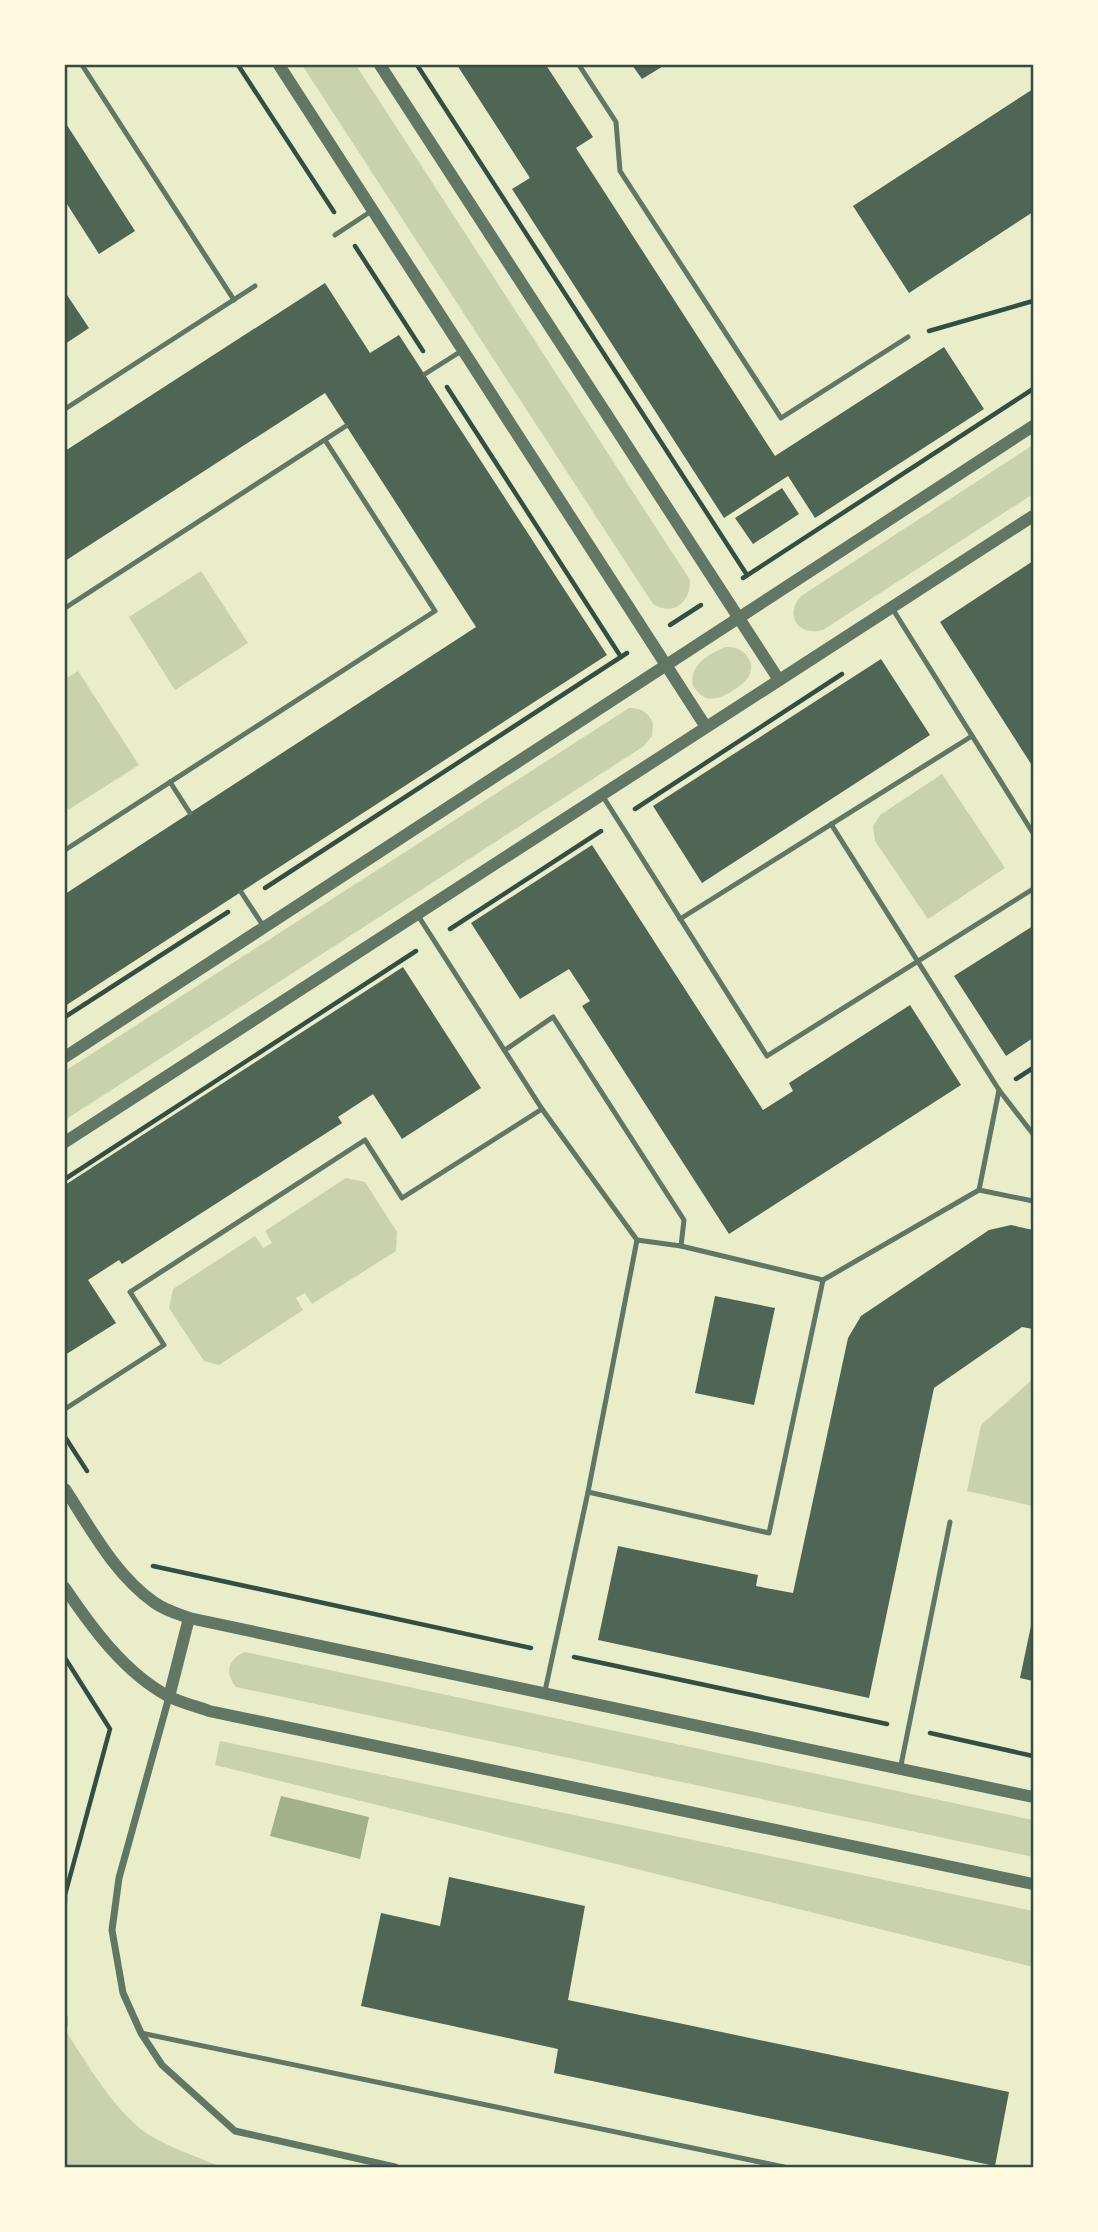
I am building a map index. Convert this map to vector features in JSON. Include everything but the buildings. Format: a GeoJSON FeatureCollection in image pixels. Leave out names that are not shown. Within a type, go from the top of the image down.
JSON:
{"type":"FeatureCollection","features":[{"type":"Feature","properties":{"kind":"street"},"geometry":{"type":"LineString","coordinates":[[279,65],[706,727]]}},
{"type":"Feature","properties":{"kind":"street"},"geometry":{"type":"LineString","coordinates":[[380,65],[779,680]]}},
{"type":"Feature","properties":{"kind":"street"},"geometry":{"type":"LineString","coordinates":[[65,1057],[1033,426]]}},
{"type":"Feature","properties":{"kind":"street"},"geometry":{"type":"LineString","coordinates":[[65,1142],[1033,516]]}},
{"type":"Feature","properties":{"kind":"street"},"geometry":{"type":"LineString","coordinates":[[65,1489],[105,1551],[128,1580],[156,1604],[189,1618],[1033,1797]]}},
{"type":"Feature","properties":{"kind":"street"},"geometry":{"type":"LineString","coordinates":[[65,1588],[86,1619],[132,1671],[169,1697],[209,1711],[1033,1884]]}},
{"type":"Feature","properties":{"kind":"street"},"geometry":{"type":"LineString","coordinates":[[189,1618],[119,1878],[112,1930],[123,1993],[141,2033],[162,2066],[235,2131],[395,2167]]}},
{"type":"Feature","properties":{"kind":"lane"},"geometry":{"type":"LineString","coordinates":[[82,65],[234,300]]}},
{"type":"Feature","properties":{"kind":"lane"},"geometry":{"type":"LineString","coordinates":[[579,65],[615,121],[620,171],[781,418],[908,337]]}},
{"type":"Feature","properties":{"kind":"lane"},"geometry":{"type":"LineString","coordinates":[[335,235],[373,210]]}},
{"type":"Feature","properties":{"kind":"lane"},"geometry":{"type":"LineString","coordinates":[[65,409],[255,286]]}},
{"type":"Feature","properties":{"kind":"lane"},"geometry":{"type":"LineString","coordinates":[[425,374],[463,350]]}},
{"type":"Feature","properties":{"kind":"lane"},"geometry":{"type":"LineString","coordinates":[[65,607],[346,426]]}},
{"type":"Feature","properties":{"kind":"lane"},"geometry":{"type":"LineString","coordinates":[[65,850],[435,611],[325,440]]}},
{"type":"Feature","properties":{"kind":"lane"},"geometry":{"type":"LineString","coordinates":[[892,608],[1033,833]]}},
{"type":"Feature","properties":{"kind":"lane"},"geometry":{"type":"LineString","coordinates":[[680,919],[972,736]]}},
{"type":"Feature","properties":{"kind":"lane"},"geometry":{"type":"LineString","coordinates":[[170,782],[190,813]]}},
{"type":"Feature","properties":{"kind":"lane"},"geometry":{"type":"LineString","coordinates":[[602,795],[767,1056],[1033,888]]}},
{"type":"Feature","properties":{"kind":"lane"},"geometry":{"type":"LineString","coordinates":[[831,824],[999,1090],[1033,1134]]}},
{"type":"Feature","properties":{"kind":"lane"},"geometry":{"type":"LineString","coordinates":[[241,892],[264,927]]}},
{"type":"Feature","properties":{"kind":"lane"},"geometry":{"type":"LineString","coordinates":[[417,914],[542,1108],[637,1240],[681,1246],[823,1280],[979,1190],[1033,1201]]}},
{"type":"Feature","properties":{"kind":"lane"},"geometry":{"type":"LineString","coordinates":[[505,1050],[553,1017],[684,1220],[681,1246]]}},
{"type":"Feature","properties":{"kind":"lane"},"geometry":{"type":"LineString","coordinates":[[979,1190],[999,1090]]}},
{"type":"Feature","properties":{"kind":"lane"},"geometry":{"type":"LineString","coordinates":[[65,1409],[164,1345],[130,1292],[365,1140],[402,1198],[542,1108]]}},
{"type":"Feature","properties":{"kind":"lane"},"geometry":{"type":"LineString","coordinates":[[544,1694],[589,1492],[637,1240]]}},
{"type":"Feature","properties":{"kind":"lane"},"geometry":{"type":"LineString","coordinates":[[589,1492],[769,1533],[823,1280]]}},
{"type":"Feature","properties":{"kind":"lane"},"geometry":{"type":"LineString","coordinates":[[900,1770],[950,1522]]}},
{"type":"Feature","properties":{"kind":"lane"},"geometry":{"type":"LineString","coordinates":[[141,2033],[784,2167]]}},
{"type":"Feature","properties":{"kind":"path"},"geometry":{"type":"LineString","coordinates":[[417,65],[747,575]]}},
{"type":"Feature","properties":{"kind":"path"},"geometry":{"type":"LineString","coordinates":[[908,337],[1033,300]]}},
{"type":"Feature","properties":{"kind":"path"},"geometry":{"type":"LineString","coordinates":[[65,1017],[1033,389]]}},
{"type":"Feature","properties":{"kind":"path"},"geometry":{"type":"LineString","coordinates":[[65,1179],[849,670]]}},
{"type":"Feature","properties":{"kind":"path"},"geometry":{"type":"LineString","coordinates":[[65,1437],[87,1472]]}},
{"type":"Feature","properties":{"kind":"path"},"geometry":{"type":"LineString","coordinates":[[148,1565],[1033,1756]]}},
{"type":"Feature","properties":{"kind":"path"},"geometry":{"type":"LineString","coordinates":[[65,1658],[110,1729],[65,1903]]}},
{"type":"Feature","properties":{"kind":"path"},"geometry":{"type":"LineString","coordinates":[[65,2016],[65,2025]]}},
{"type":"Feature","properties":{"kind":"shaded area"},"geometry":{"type":"Polygon","coordinates":[[[302,65],[356,65],[690,580],[687,595],[679,605],[667,609],[653,604],[302,65]]]}},
{"type":"Feature","properties":{"kind":"shaded area"},"geometry":{"type":"Polygon","coordinates":[[[1033,445],[1033,494],[823,630],[807,630],[796,623],[794,610],[801,596],[1033,445]]]}},
{"type":"Feature","properties":{"kind":"shaded area"},"geometry":{"type":"Polygon","coordinates":[[[201,571],[248,643],[175,690],[129,617],[201,571]]]}},
{"type":"Feature","properties":{"kind":"shaded area"},"geometry":{"type":"Polygon","coordinates":[[[726,647],[742,651],[746,655],[751,664],[749,676],[741,685],[726,694],[706,698],[693,686],[694,672],[701,661],[726,647]]]}},
{"type":"Feature","properties":{"kind":"shaded area"},"geometry":{"type":"Polygon","coordinates":[[[78,671],[139,765],[68,810],[65,804],[65,679],[78,671]]]}},
{"type":"Feature","properties":{"kind":"shaded area"},"geometry":{"type":"Polygon","coordinates":[[[629,708],[644,711],[653,723],[652,736],[644,746],[65,1120],[65,1071],[629,708]]]}},
{"type":"Feature","properties":{"kind":"shaded area"},"geometry":{"type":"Polygon","coordinates":[[[942,774],[1005,868],[928,919],[875,841],[873,826],[880,815],[942,774]]]}},
{"type":"Feature","properties":{"kind":"shaded area"},"geometry":{"type":"Polygon","coordinates":[[[346,1178],[365,1182],[397,1232],[396,1251],[312,1304],[305,1293],[296,1298],[303,1310],[219,1365],[204,1361],[169,1308],[173,1289],[255,1236],[263,1248],[272,1243],[265,1231],[346,1178]]]}},
{"type":"Feature","properties":{"kind":"shaded area"},"geometry":{"type":"Polygon","coordinates":[[[1033,1379],[1033,1506],[967,1491],[981,1425],[1033,1379]]]}},
{"type":"Feature","properties":{"kind":"shaded area"},"geometry":{"type":"Polygon","coordinates":[[[245,1652],[1033,1820],[1033,1857],[236,1687],[230,1677],[230,1667],[235,1658],[245,1652]]]}},
{"type":"Feature","properties":{"kind":"shaded area"},"geometry":{"type":"Polygon","coordinates":[[[220,1741],[1033,1911],[1033,1967],[215,1765],[220,1741]]]}},
{"type":"Feature","properties":{"kind":"shaded area"},"geometry":{"type":"Polygon","coordinates":[[[281,1796],[369,1817],[360,1859],[270,1836],[281,1796]]]}},
{"type":"Feature","properties":{"kind":"shaded area"},"geometry":{"type":"Polygon","coordinates":[[[65,2030],[91,2070],[130,2120],[169,2145],[222,2167],[65,2167],[65,2030]]]}}]}
